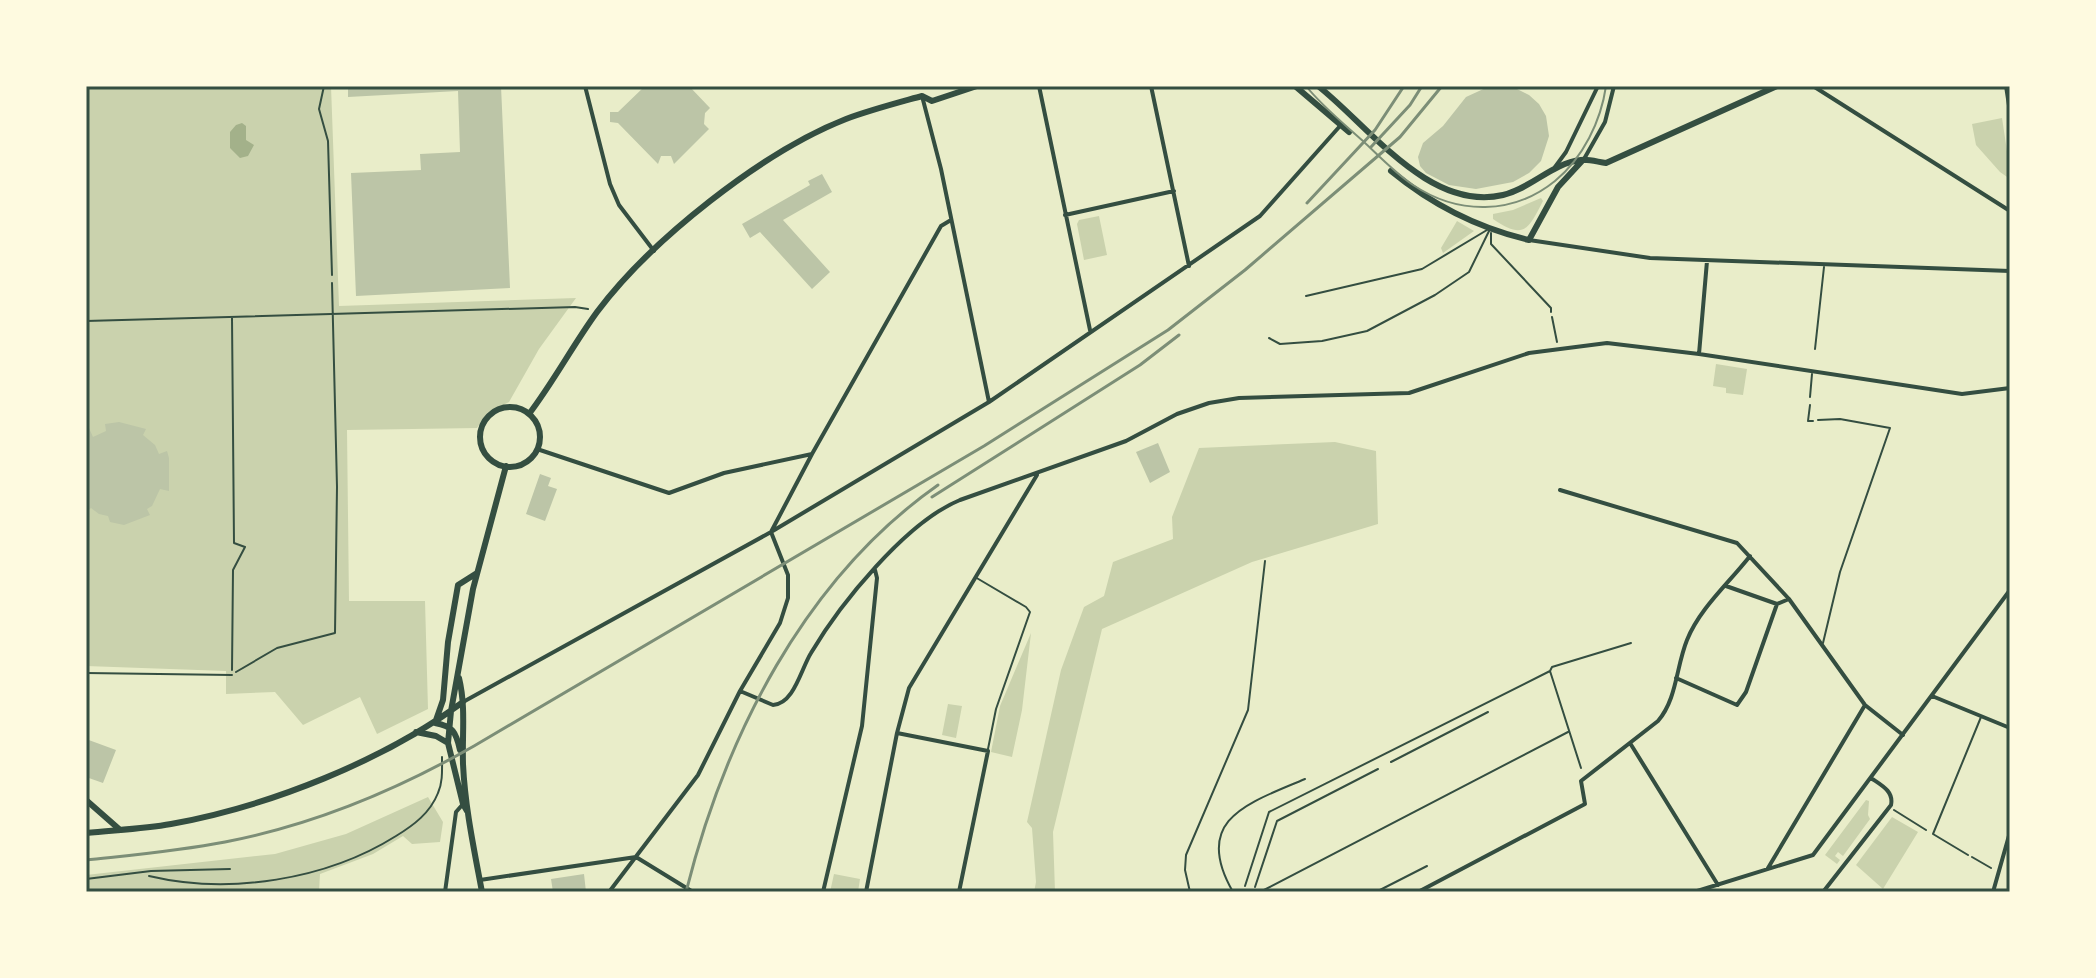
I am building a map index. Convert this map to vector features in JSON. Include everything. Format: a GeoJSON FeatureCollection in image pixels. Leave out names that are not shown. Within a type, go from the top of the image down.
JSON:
{"type":"FeatureCollection","features":[{"type":"Feature","properties":{"kind":"main road"},"geometry":{"type":"LineString","coordinates":[[529,414],[599,310],[654,251],[702,207],[796,143],[846,119],[922,96],[928,86]]}},
{"type":"Feature","properties":{"kind":"main road"},"geometry":{"type":"LineString","coordinates":[[922,96],[932,101],[977,86]]}},
{"type":"Feature","properties":{"kind":"main road"},"geometry":{"type":"LineString","coordinates":[[1295,86],[1349,132]]}},
{"type":"Feature","properties":{"kind":"main road"},"geometry":{"type":"LineString","coordinates":[[1318,86],[1431,183],[1455,193],[1486,197],[1516,190],[1555,167],[1584,159],[1606,163],[1777,86]]}},
{"type":"Feature","properties":{"kind":"main road"},"geometry":{"type":"LineString","coordinates":[[1391,171],[1432,200],[1491,227],[1529,240],[1558,187],[1584,159]]}},
{"type":"Feature","properties":{"kind":"main road"},"geometry":{"type":"LineString","coordinates":[[502,408],[521,409],[529,414],[539,430],[537,449],[525,463],[506,466],[487,456],[481,438],[482,428],[493,412],[502,408]]}},
{"type":"Feature","properties":{"kind":"main road"},"geometry":{"type":"LineString","coordinates":[[482,892],[448,743],[449,725],[477,573],[506,466]]}},
{"type":"Feature","properties":{"kind":"main road"},"geometry":{"type":"LineString","coordinates":[[435,723],[443,700],[448,642],[458,585],[477,573]]}},
{"type":"Feature","properties":{"kind":"main road"},"geometry":{"type":"LineString","coordinates":[[458,674],[463,702],[465,807]]}},
{"type":"Feature","properties":{"kind":"main road"},"geometry":{"type":"LineString","coordinates":[[87,830],[169,824],[272,796],[328,775],[435,723],[463,702]]}},
{"type":"Feature","properties":{"kind":"main road"},"geometry":{"type":"LineString","coordinates":[[435,723],[449,725],[456,732],[463,761]]}},
{"type":"Feature","properties":{"kind":"main road"},"geometry":{"type":"LineString","coordinates":[[416,732],[436,736],[448,743]]}},
{"type":"Feature","properties":{"kind":"main road"},"geometry":{"type":"LineString","coordinates":[[86,800],[119,829]]}},
{"type":"Feature","properties":{"kind":"street"},"geometry":{"type":"LineString","coordinates":[[585,86],[610,184],[619,205],[654,251]]}},
{"type":"Feature","properties":{"kind":"street"},"geometry":{"type":"LineString","coordinates":[[1039,86],[1090,331]]}},
{"type":"Feature","properties":{"kind":"street"},"geometry":{"type":"LineString","coordinates":[[1151,86],[1189,266]]}},
{"type":"Feature","properties":{"kind":"street"},"geometry":{"type":"LineString","coordinates":[[1555,167],[1566,152],[1598,86]]}},
{"type":"Feature","properties":{"kind":"street"},"geometry":{"type":"LineString","coordinates":[[1584,159],[1605,122],[1614,86]]}},
{"type":"Feature","properties":{"kind":"street"},"geometry":{"type":"LineString","coordinates":[[1813,86],[2010,211]]}},
{"type":"Feature","properties":{"kind":"street"},"geometry":{"type":"LineString","coordinates":[[2006,86],[2010,112]]}},
{"type":"Feature","properties":{"kind":"street"},"geometry":{"type":"LineString","coordinates":[[922,96],[941,169],[989,402]]}},
{"type":"Feature","properties":{"kind":"street"},"geometry":{"type":"LineString","coordinates":[[463,702],[771,532],[989,402],[1260,216],[1340,126]]}},
{"type":"Feature","properties":{"kind":"street"},"geometry":{"type":"LineString","coordinates":[[1065,215],[1174,191]]}},
{"type":"Feature","properties":{"kind":"street"},"geometry":{"type":"LineString","coordinates":[[609,892],[698,775],[740,691],[780,623],[788,598],[788,575],[771,532],[941,226],[951,220]]}},
{"type":"Feature","properties":{"kind":"street"},"geometry":{"type":"LineString","coordinates":[[1529,240],[1650,258],[2010,271]]}},
{"type":"Feature","properties":{"kind":"street"},"geometry":{"type":"LineString","coordinates":[[1699,354],[1707,260]]}},
{"type":"Feature","properties":{"kind":"street"},"geometry":{"type":"LineString","coordinates":[[740,691],[773,705],[787,699],[835,614],[901,542],[948,505],[1126,441],[1177,414],[1209,403],[1239,398],[1409,393],[1529,353],[1607,343],[1962,394],[2010,388]]}},
{"type":"Feature","properties":{"kind":"street"},"geometry":{"type":"LineString","coordinates":[[537,449],[669,493],[724,473],[812,454]]}},
{"type":"Feature","properties":{"kind":"street"},"geometry":{"type":"LineString","coordinates":[[866,892],[897,733],[909,688],[1038,473]]}},
{"type":"Feature","properties":{"kind":"street"},"geometry":{"type":"LineString","coordinates":[[1560,490],[1737,543],[1789,599],[1865,705],[1903,735]]}},
{"type":"Feature","properties":{"kind":"street"},"geometry":{"type":"LineString","coordinates":[[1418,892],[1585,804],[1581,781],[1658,721],[1668,709],[1687,639],[1708,605],[1750,556]]}},
{"type":"Feature","properties":{"kind":"street"},"geometry":{"type":"LineString","coordinates":[[823,892],[862,726],[877,578],[875,570]]}},
{"type":"Feature","properties":{"kind":"street"},"geometry":{"type":"LineString","coordinates":[[1726,586],[1777,604],[1789,599]]}},
{"type":"Feature","properties":{"kind":"street"},"geometry":{"type":"LineString","coordinates":[[1694,892],[1813,855],[2010,590]]}},
{"type":"Feature","properties":{"kind":"street"},"geometry":{"type":"LineString","coordinates":[[1676,678],[1737,705],[1746,692],[1777,604]]}},
{"type":"Feature","properties":{"kind":"street"},"geometry":{"type":"LineString","coordinates":[[1932,696],[2010,728]]}},
{"type":"Feature","properties":{"kind":"street"},"geometry":{"type":"LineString","coordinates":[[1767,870],[1865,705]]}},
{"type":"Feature","properties":{"kind":"street"},"geometry":{"type":"LineString","coordinates":[[897,733],[988,751],[959,892]]}},
{"type":"Feature","properties":{"kind":"street"},"geometry":{"type":"LineString","coordinates":[[1630,743],[1718,885]]}},
{"type":"Feature","properties":{"kind":"street"},"geometry":{"type":"LineString","coordinates":[[1823,892],[1889,808],[1891,794],[1871,778]]}},
{"type":"Feature","properties":{"kind":"street"},"geometry":{"type":"LineString","coordinates":[[445,892],[456,812],[465,807]]}},
{"type":"Feature","properties":{"kind":"street"},"geometry":{"type":"LineString","coordinates":[[1993,892],[2010,832]]}},
{"type":"Feature","properties":{"kind":"street"},"geometry":{"type":"LineString","coordinates":[[480,880],[636,857],[693,892]]}},
{"type":"Feature","properties":{"kind":"lane"},"geometry":{"type":"LineString","coordinates":[[324,86],[319,109],[328,141],[332,275]]}},
{"type":"Feature","properties":{"kind":"lane"},"geometry":{"type":"LineString","coordinates":[[1306,296],[1422,269],[1491,227]]}},
{"type":"Feature","properties":{"kind":"lane"},"geometry":{"type":"LineString","coordinates":[[1491,227],[1491,244],[1551,308],[1551,312]]}},
{"type":"Feature","properties":{"kind":"lane"},"geometry":{"type":"LineString","coordinates":[[1269,338],[1280,344],[1322,341],[1367,331],[1435,295],[1469,272],[1491,227]]}},
{"type":"Feature","properties":{"kind":"lane"},"geometry":{"type":"LineString","coordinates":[[1815,349],[1824,265]]}},
{"type":"Feature","properties":{"kind":"lane"},"geometry":{"type":"LineString","coordinates":[[1810,397],[1813,372]]}},
{"type":"Feature","properties":{"kind":"lane"},"geometry":{"type":"LineString","coordinates":[[1818,420],[1840,419],[1890,428],[1840,572],[1822,648]]}},
{"type":"Feature","properties":{"kind":"lane"},"geometry":{"type":"LineString","coordinates":[[1190,892],[1185,870],[1186,855],[1248,710],[1265,561]]}},
{"type":"Feature","properties":{"kind":"lane"},"geometry":{"type":"LineString","coordinates":[[975,577],[1030,612],[996,709],[988,751]]}},
{"type":"Feature","properties":{"kind":"lane"},"geometry":{"type":"LineString","coordinates":[[1245,886],[1269,812],[1550,671],[1552,667],[1631,643]]}},
{"type":"Feature","properties":{"kind":"lane"},"geometry":{"type":"LineString","coordinates":[[1550,671],[1581,768]]}},
{"type":"Feature","properties":{"kind":"lane"},"geometry":{"type":"LineString","coordinates":[[86,673],[232,675]]}},
{"type":"Feature","properties":{"kind":"lane"},"geometry":{"type":"LineString","coordinates":[[1970,856],[1933,834],[1982,716]]}},
{"type":"Feature","properties":{"kind":"lane"},"geometry":{"type":"LineString","coordinates":[[1260,892],[1568,732]]}},
{"type":"Feature","properties":{"kind":"lane"},"geometry":{"type":"LineString","coordinates":[[1233,892],[1220,864],[1217,849],[1220,832],[1242,810],[1265,795],[1305,779]]}},
{"type":"Feature","properties":{"kind":"path"},"geometry":{"type":"LineString","coordinates":[[232,675],[277,648],[335,633],[337,526],[332,275]]}},
{"type":"Feature","properties":{"kind":"path"},"geometry":{"type":"LineString","coordinates":[[86,321],[575,307],[599,310]]}},
{"type":"Feature","properties":{"kind":"path"},"geometry":{"type":"LineString","coordinates":[[1551,312],[1558,349]]}},
{"type":"Feature","properties":{"kind":"path"},"geometry":{"type":"LineString","coordinates":[[232,316],[234,543],[245,547],[233,570],[232,675]]}},
{"type":"Feature","properties":{"kind":"path"},"geometry":{"type":"LineString","coordinates":[[1810,397],[1808,421],[1818,420]]}},
{"type":"Feature","properties":{"kind":"path"},"geometry":{"type":"LineString","coordinates":[[1391,762],[1488,712]]}},
{"type":"Feature","properties":{"kind":"path"},"geometry":{"type":"LineString","coordinates":[[149,876],[177,882],[267,881],[297,877],[350,861],[387,842],[425,814],[440,789],[442,753]]}},
{"type":"Feature","properties":{"kind":"path"},"geometry":{"type":"LineString","coordinates":[[1255,887],[1277,821],[1378,769]]}},
{"type":"Feature","properties":{"kind":"path"},"geometry":{"type":"LineString","coordinates":[[1889,808],[1933,834]]}},
{"type":"Feature","properties":{"kind":"path"},"geometry":{"type":"LineString","coordinates":[[1970,856],[1988,866]]}},
{"type":"Feature","properties":{"kind":"path"},"geometry":{"type":"LineString","coordinates":[[1376,892],[1427,866]]}},
{"type":"Feature","properties":{"kind":"path"},"geometry":{"type":"LineString","coordinates":[[86,879],[151,871],[230,869]]}},
{"type":"Feature","properties":{"kind":"shaded area"},"geometry":{"type":"Polygon","coordinates":[[[86,86],[331,86],[339,306],[576,298],[539,349],[509,402],[487,413],[477,428],[347,430],[349,601],[425,601],[428,709],[377,734],[360,697],[303,725],[275,692],[226,694],[226,671],[86,666],[86,86]]]}},
{"type":"Feature","properties":{"kind":"shaded area"},"geometry":{"type":"Polygon","coordinates":[[[2002,118],[2010,179],[1976,145],[1972,124],[2002,118]]]}},
{"type":"Feature","properties":{"kind":"shaded area"},"geometry":{"type":"Polygon","coordinates":[[[242,123],[246,126],[246,140],[254,145],[248,156],[240,158],[230,148],[230,132],[242,123]]]}},
{"type":"Feature","properties":{"kind":"shaded area"},"geometry":{"type":"Polygon","coordinates":[[[1541,198],[1543,201],[1538,211],[1524,229],[1512,229],[1493,219],[1493,214],[1513,210],[1541,198]]]}},
{"type":"Feature","properties":{"kind":"shaded area"},"geometry":{"type":"Polygon","coordinates":[[[1099,216],[1107,255],[1084,260],[1077,224],[1079,220],[1099,216]]]}},
{"type":"Feature","properties":{"kind":"shaded area"},"geometry":{"type":"Polygon","coordinates":[[[1457,221],[1474,231],[1443,253],[1441,248],[1457,221]]]}},
{"type":"Feature","properties":{"kind":"shaded area"},"geometry":{"type":"Polygon","coordinates":[[[1716,364],[1747,369],[1743,395],[1726,393],[1726,388],[1713,386],[1716,364]]]}},
{"type":"Feature","properties":{"kind":"shaded area"},"geometry":{"type":"Polygon","coordinates":[[[1335,442],[1376,451],[1378,524],[1252,562],[1102,629],[1053,832],[1055,892],[1034,892],[1032,828],[1027,822],[1061,670],[1084,607],[1104,596],[1113,562],[1173,539],[1172,517],[1199,448],[1335,442]]]}},
{"type":"Feature","properties":{"kind":"shaded area"},"geometry":{"type":"Polygon","coordinates":[[[1031,633],[1022,710],[1012,757],[991,752],[1000,706],[1031,633]]]}},
{"type":"Feature","properties":{"kind":"shaded area"},"geometry":{"type":"Polygon","coordinates":[[[948,704],[962,706],[956,738],[942,735],[948,704]]]}},
{"type":"Feature","properties":{"kind":"shaded area"},"geometry":{"type":"Polygon","coordinates":[[[428,797],[443,822],[440,842],[412,844],[403,836],[373,854],[320,874],[319,892],[86,892],[86,875],[275,854],[346,834],[428,797]]]}},
{"type":"Feature","properties":{"kind":"shaded area"},"geometry":{"type":"Polygon","coordinates":[[[1866,800],[1869,801],[1870,819],[1843,856],[1838,852],[1835,856],[1840,860],[1837,864],[1825,855],[1866,800]]]}},
{"type":"Feature","properties":{"kind":"shaded area"},"geometry":{"type":"Polygon","coordinates":[[[1892,817],[1918,832],[1883,889],[1856,865],[1892,817]]]}},
{"type":"Feature","properties":{"kind":"shaded area"},"geometry":{"type":"Polygon","coordinates":[[[834,874],[860,879],[858,892],[830,892],[834,874]]]}},
{"type":"Feature","properties":{"kind":"building"},"geometry":{"type":"Polygon","coordinates":[[[348,86],[501,86],[510,288],[356,296],[351,173],[421,170],[420,154],[460,152],[458,91],[348,97],[348,86]]]}},
{"type":"Feature","properties":{"kind":"building"},"geometry":{"type":"Polygon","coordinates":[[[645,86],[689,86],[710,108],[705,113],[704,124],[709,129],[674,164],[671,156],[661,156],[658,164],[618,123],[610,122],[610,112],[618,112],[645,86]]]}},
{"type":"Feature","properties":{"kind":"building"},"geometry":{"type":"Polygon","coordinates":[[[1490,86],[1513,87],[1539,104],[1546,116],[1549,136],[1541,161],[1513,182],[1476,189],[1449,185],[1426,173],[1418,157],[1423,143],[1443,126],[1466,97],[1490,86]]]}},
{"type":"Feature","properties":{"kind":"building"},"geometry":{"type":"Polygon","coordinates":[[[822,174],[832,192],[783,220],[830,272],[812,289],[760,232],[750,238],[742,224],[810,185],[808,181],[822,174]]]}},
{"type":"Feature","properties":{"kind":"building"},"geometry":{"type":"Polygon","coordinates":[[[119,422],[146,429],[143,435],[155,445],[159,454],[167,451],[169,458],[169,491],[160,489],[152,506],[147,509],[150,515],[124,525],[110,522],[108,516],[91,508],[86,512],[86,429],[89,428],[93,437],[106,431],[105,424],[119,422]]]}},
{"type":"Feature","properties":{"kind":"building"},"geometry":{"type":"Polygon","coordinates":[[[1158,443],[1170,472],[1150,483],[1136,452],[1158,443]]]}},
{"type":"Feature","properties":{"kind":"building"},"geometry":{"type":"Polygon","coordinates":[[[540,474],[551,478],[548,486],[557,489],[545,521],[526,514],[540,474]]]}},
{"type":"Feature","properties":{"kind":"building"},"geometry":{"type":"Polygon","coordinates":[[[86,739],[116,750],[103,783],[86,777],[86,739]]]}},
{"type":"Feature","properties":{"kind":"building"},"geometry":{"type":"Polygon","coordinates":[[[584,874],[586,892],[553,892],[551,879],[584,874]]]}},
{"type":"Feature","properties":{"kind":"tram line"},"geometry":{"type":"LineString","coordinates":[[1306,86],[1393,170],[1413,185],[1448,202],[1485,207],[1521,200],[1539,192],[1565,172],[1589,138],[1606,86]]}},
{"type":"Feature","properties":{"kind":"railway"},"geometry":{"type":"LineString","coordinates":[[1307,203],[1375,130],[1404,86]]}},
{"type":"Feature","properties":{"kind":"railway"},"geometry":{"type":"LineString","coordinates":[[1371,147],[1410,105],[1422,86]]}},
{"type":"Feature","properties":{"kind":"railway"},"geometry":{"type":"LineString","coordinates":[[86,860],[208,845],[290,826],[385,791],[474,746],[984,446],[1168,330],[1245,270],[1400,137],[1442,86]]}},
{"type":"Feature","properties":{"kind":"railway"},"geometry":{"type":"LineString","coordinates":[[932,497],[1140,365],[1179,335]]}},
{"type":"Feature","properties":{"kind":"railway"},"geometry":{"type":"LineString","coordinates":[[686,892],[723,776],[776,666],[810,614],[848,566],[890,523],[938,485]]}}]}
